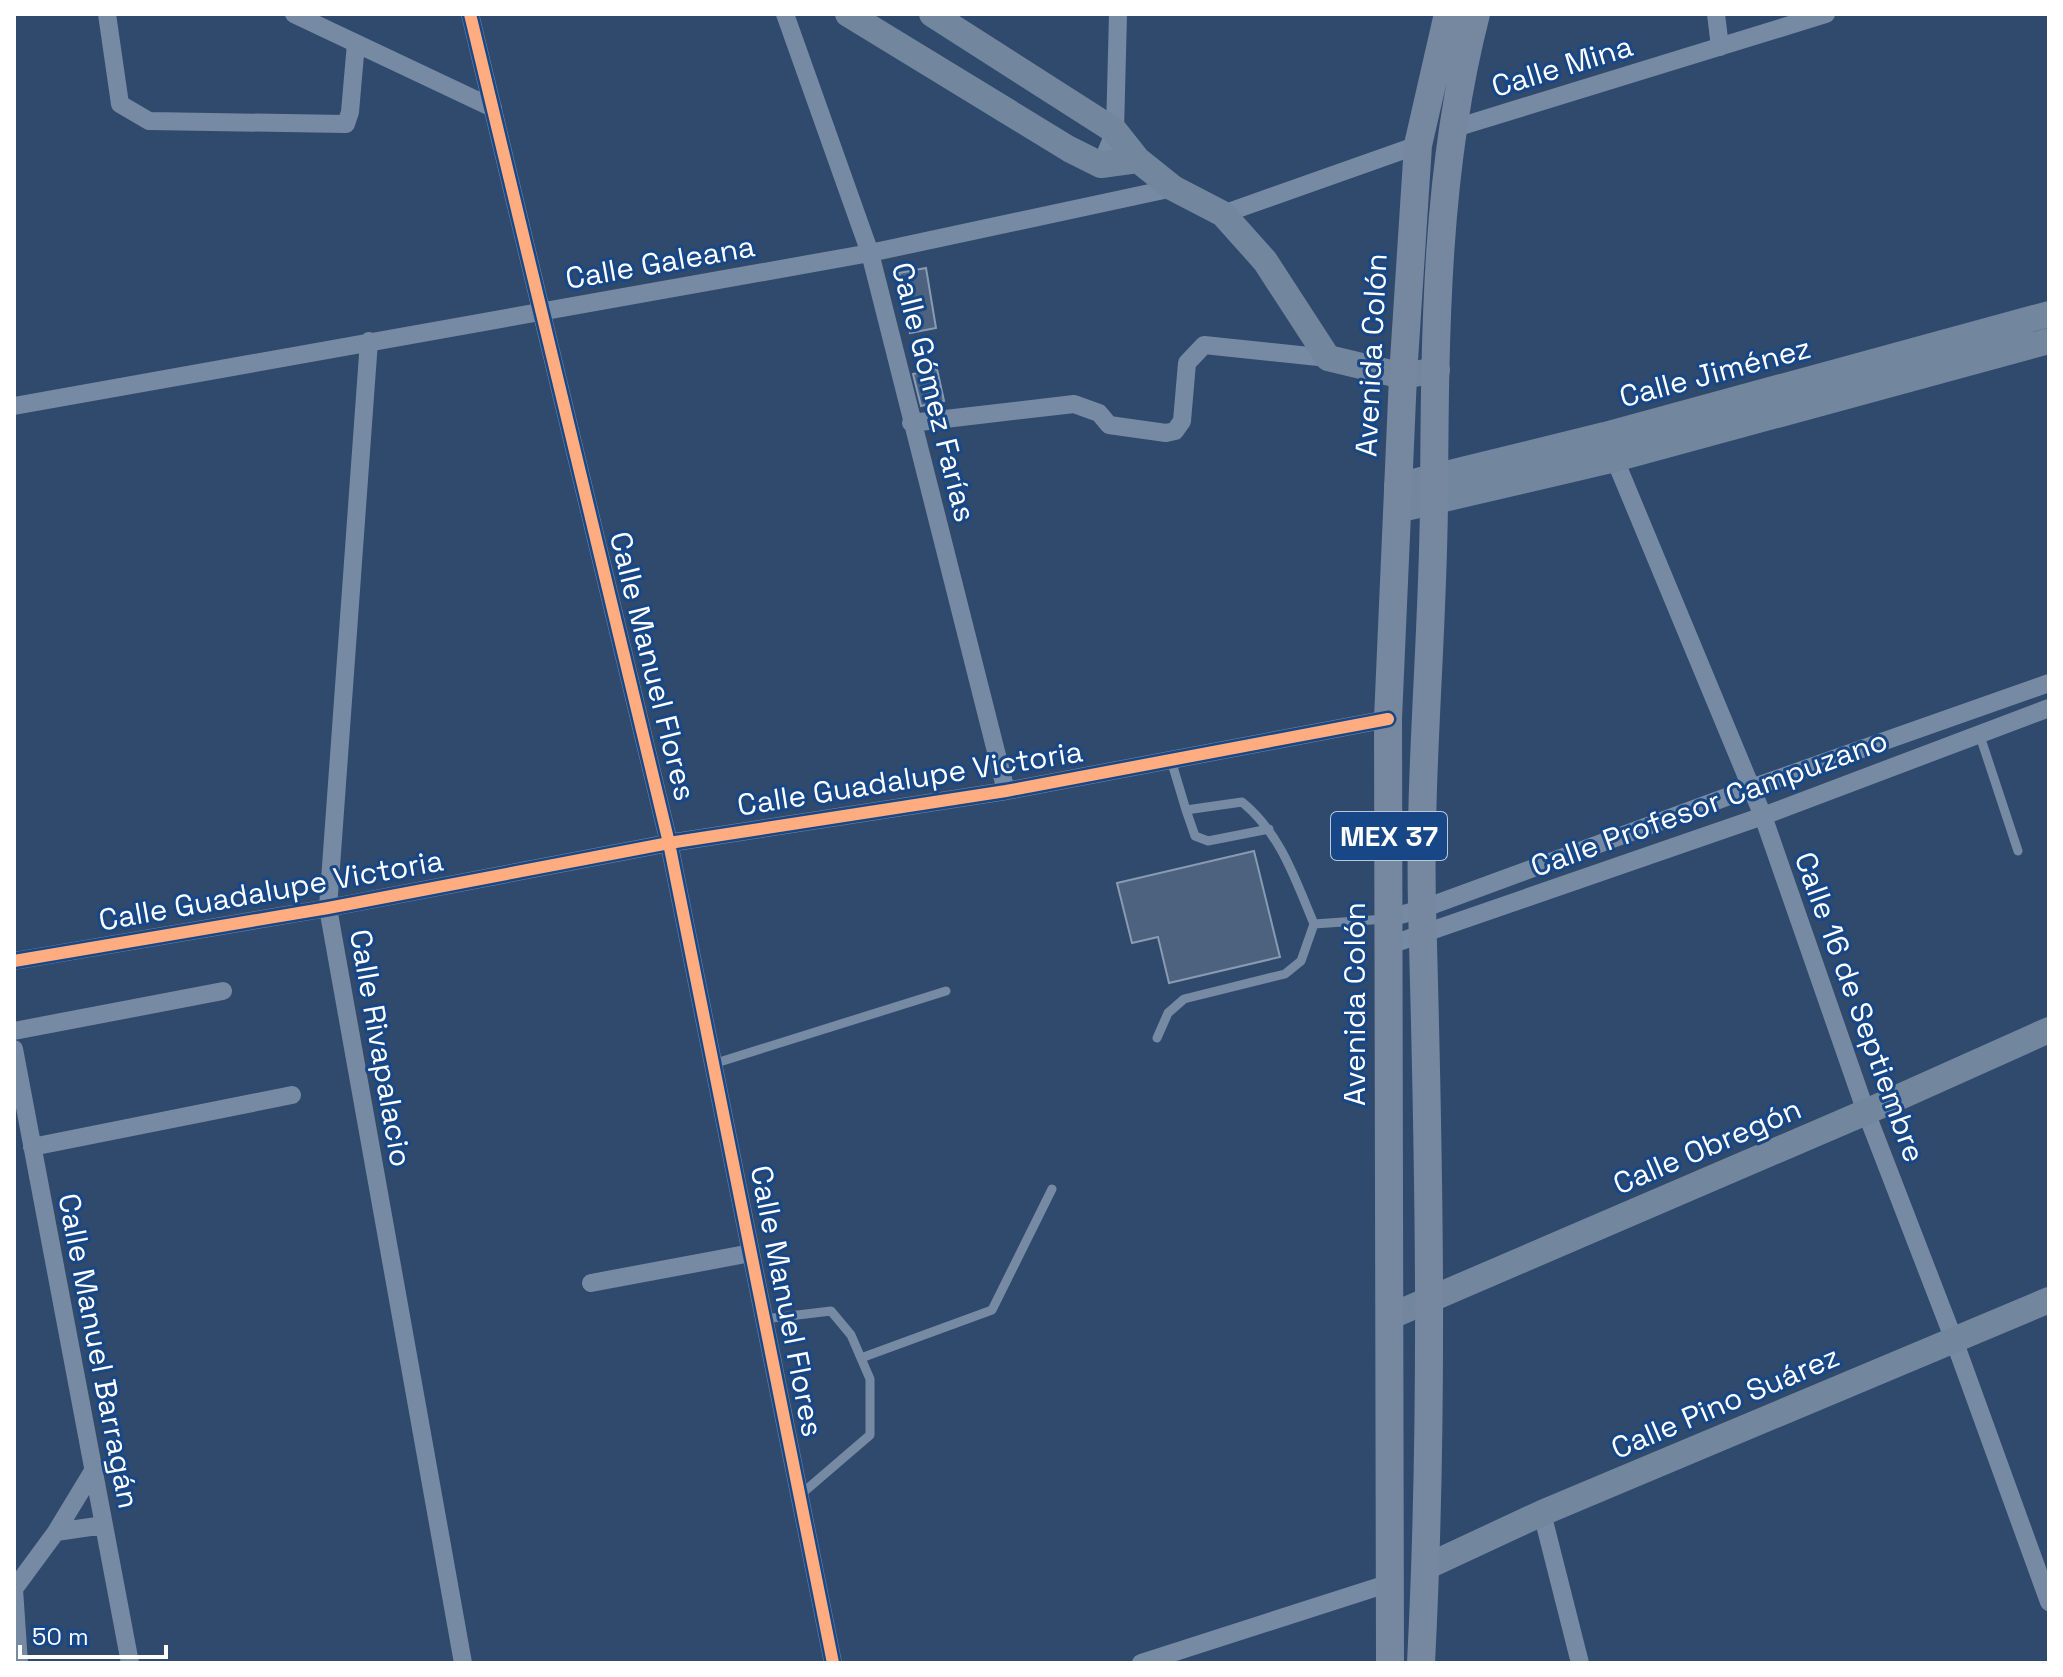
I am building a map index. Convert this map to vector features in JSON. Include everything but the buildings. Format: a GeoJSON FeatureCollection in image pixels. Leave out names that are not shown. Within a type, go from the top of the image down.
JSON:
{"type":"FeatureCollection","features":[{"type":"Feature","properties":{"kind":"main road","name":"Avenida Colón"},"geometry":{"type":"LineString","coordinates":[[1390,1663],[1388,719],[1403,376],[1418,145],[1448,14]]}},
{"type":"Feature","properties":{"kind":"main road","name":"MEX 37"},"geometry":{"type":"LineString","coordinates":[[1421,1663],[1426,1567],[1428,1302],[1423,758],[1441,220],[1452,129],[1476,14]]}},
{"type":"Feature","properties":{"kind":"street"},"geometry":{"type":"LineString","coordinates":[[107,14],[120,104],[149,121],[346,124],[350,112],[356,43]]}},
{"type":"Feature","properties":{"kind":"street"},"geometry":{"type":"LineString","coordinates":[[294,14],[493,108]]}},
{"type":"Feature","properties":{"kind":"street","name":"Calle Manuel Flores"},"geometry":{"type":"LineString","coordinates":[[470,14],[669,843],[833,1663]]}},
{"type":"Feature","properties":{"kind":"street","name":"Calle Gómez Farías"},"geometry":{"type":"LineString","coordinates":[[785,14],[870,253],[1006,791]]}},
{"type":"Feature","properties":{"kind":"street"},"geometry":{"type":"LineString","coordinates":[[848,14],[1069,149],[1101,165],[1138,160]]}},
{"type":"Feature","properties":{"kind":"street"},"geometry":{"type":"LineString","coordinates":[[932,14],[1115,131],[1138,160],[1173,188],[1223,214],[1265,261],[1328,358]]}},
{"type":"Feature","properties":{"kind":"street"},"geometry":{"type":"LineString","coordinates":[[1101,165],[1115,131],[1118,14]]}},
{"type":"Feature","properties":{"kind":"street"},"geometry":{"type":"LineString","coordinates":[[1716,14],[1720,47]]}},
{"type":"Feature","properties":{"kind":"street","name":"Calle Mina"},"geometry":{"type":"LineString","coordinates":[[1452,129],[1826,14]]}},
{"type":"Feature","properties":{"kind":"street"},"geometry":{"type":"LineString","coordinates":[[1223,214],[1418,145]]}},
{"type":"Feature","properties":{"kind":"street","name":"Calle Galeana"},"geometry":{"type":"LineString","coordinates":[[14,406],[870,253],[1173,188]]}},
{"type":"Feature","properties":{"kind":"street","name":"Calle Jiménez"},"geometry":{"type":"LineString","coordinates":[[1397,498],[1610,447],[2046,329]]}},
{"type":"Feature","properties":{"kind":"street","name":"Calle Rivapalacio"},"geometry":{"type":"LineString","coordinates":[[369,341],[328,908],[463,1663]]}},
{"type":"Feature","properties":{"kind":"street"},"geometry":{"type":"LineString","coordinates":[[911,423],[1074,404],[1099,413],[1109,425],[1166,433],[1175,431],[1182,421],[1187,363],[1204,345],[1328,358],[1403,376],[1437,370]]}},
{"type":"Feature","properties":{"kind":"street","name":"Calle 16 de Septiembre"},"geometry":{"type":"LineString","coordinates":[[1610,447],[1763,816],[1866,1112],[1954,1340],[2049,1602]]}},
{"type":"Feature","properties":{"kind":"street","name":"Calle Profesor Campuzano"},"geometry":{"type":"LineString","coordinates":[[1388,932],[1423,922],[1751,788],[2049,683]]}},
{"type":"Feature","properties":{"kind":"street","name":"Calle Profesor Campuzano"},"geometry":{"type":"LineString","coordinates":[[1388,932],[1763,816],[2049,708]]}},
{"type":"Feature","properties":{"kind":"street","name":"Calle Guadalupe Victoria"},"geometry":{"type":"LineString","coordinates":[[14,961],[328,908],[669,843],[1006,791],[1388,719]]}},
{"type":"Feature","properties":{"kind":"street"},"geometry":{"type":"LineString","coordinates":[[1948,719],[1957,741]]}},
{"type":"Feature","properties":{"kind":"street"},"geometry":{"type":"LineString","coordinates":[[14,1031],[223,991]]}},
{"type":"Feature","properties":{"kind":"street","name":"Calle Obregón"},"geometry":{"type":"LineString","coordinates":[[1389,1317],[2049,1030]]}},
{"type":"Feature","properties":{"kind":"street","name":"Calle Manuel Barragán"},"geometry":{"type":"LineString","coordinates":[[14,1049],[130,1663]]}},
{"type":"Feature","properties":{"kind":"street"},"geometry":{"type":"LineString","coordinates":[[32,1147],[292,1095]]}},
{"type":"Feature","properties":{"kind":"street"},"geometry":{"type":"LineString","coordinates":[[591,1283],[751,1253]]}},
{"type":"Feature","properties":{"kind":"street","name":"Calle Pino Suárez"},"geometry":{"type":"LineString","coordinates":[[1426,1567],[1542,1513],[2049,1300]]}},
{"type":"Feature","properties":{"kind":"street"},"geometry":{"type":"LineString","coordinates":[[19,1663],[14,1589],[56,1532],[93,1471]]}},
{"type":"Feature","properties":{"kind":"street"},"geometry":{"type":"LineString","coordinates":[[1542,1513],[1580,1663]]}},
{"type":"Feature","properties":{"kind":"street"},"geometry":{"type":"LineString","coordinates":[[56,1532],[104,1525]]}},
{"type":"Feature","properties":{"kind":"street"},"geometry":{"type":"LineString","coordinates":[[1141,1663],[1390,1583]]}},
{"type":"Feature","properties":{"kind":"lane"},"geometry":{"type":"LineString","coordinates":[[1979,733],[2018,851]]}},
{"type":"Feature","properties":{"kind":"lane"},"geometry":{"type":"LineString","coordinates":[[1171,760],[1195,836],[1208,841],[1269,829]]}},
{"type":"Feature","properties":{"kind":"lane"},"geometry":{"type":"LineString","coordinates":[[1157,1038],[1168,1013],[1184,999],[1285,974],[1301,961],[1314,924],[1279,843],[1259,816],[1242,802],[1186,810]]}},
{"type":"Feature","properties":{"kind":"lane"},"geometry":{"type":"LineString","coordinates":[[1314,924],[1388,932]]}},
{"type":"Feature","properties":{"kind":"lane"},"geometry":{"type":"LineString","coordinates":[[713,1064],[946,991]]}},
{"type":"Feature","properties":{"kind":"lane"},"geometry":{"type":"LineString","coordinates":[[861,1358],[992,1310],[1052,1189]]}},
{"type":"Feature","properties":{"kind":"lane"},"geometry":{"type":"LineString","coordinates":[[764,1319],[831,1311],[851,1335],[870,1379],[870,1435],[799,1496]]}},
{"type":"Feature","properties":{"kind":"cycle path"},"geometry":{"type":"LineString","coordinates":[[470,14],[669,843],[833,1663]]}},
{"type":"Feature","properties":{"kind":"cycle path"},"geometry":{"type":"LineString","coordinates":[[14,961],[328,908],[669,843],[1006,791],[1388,719]]}}]}
